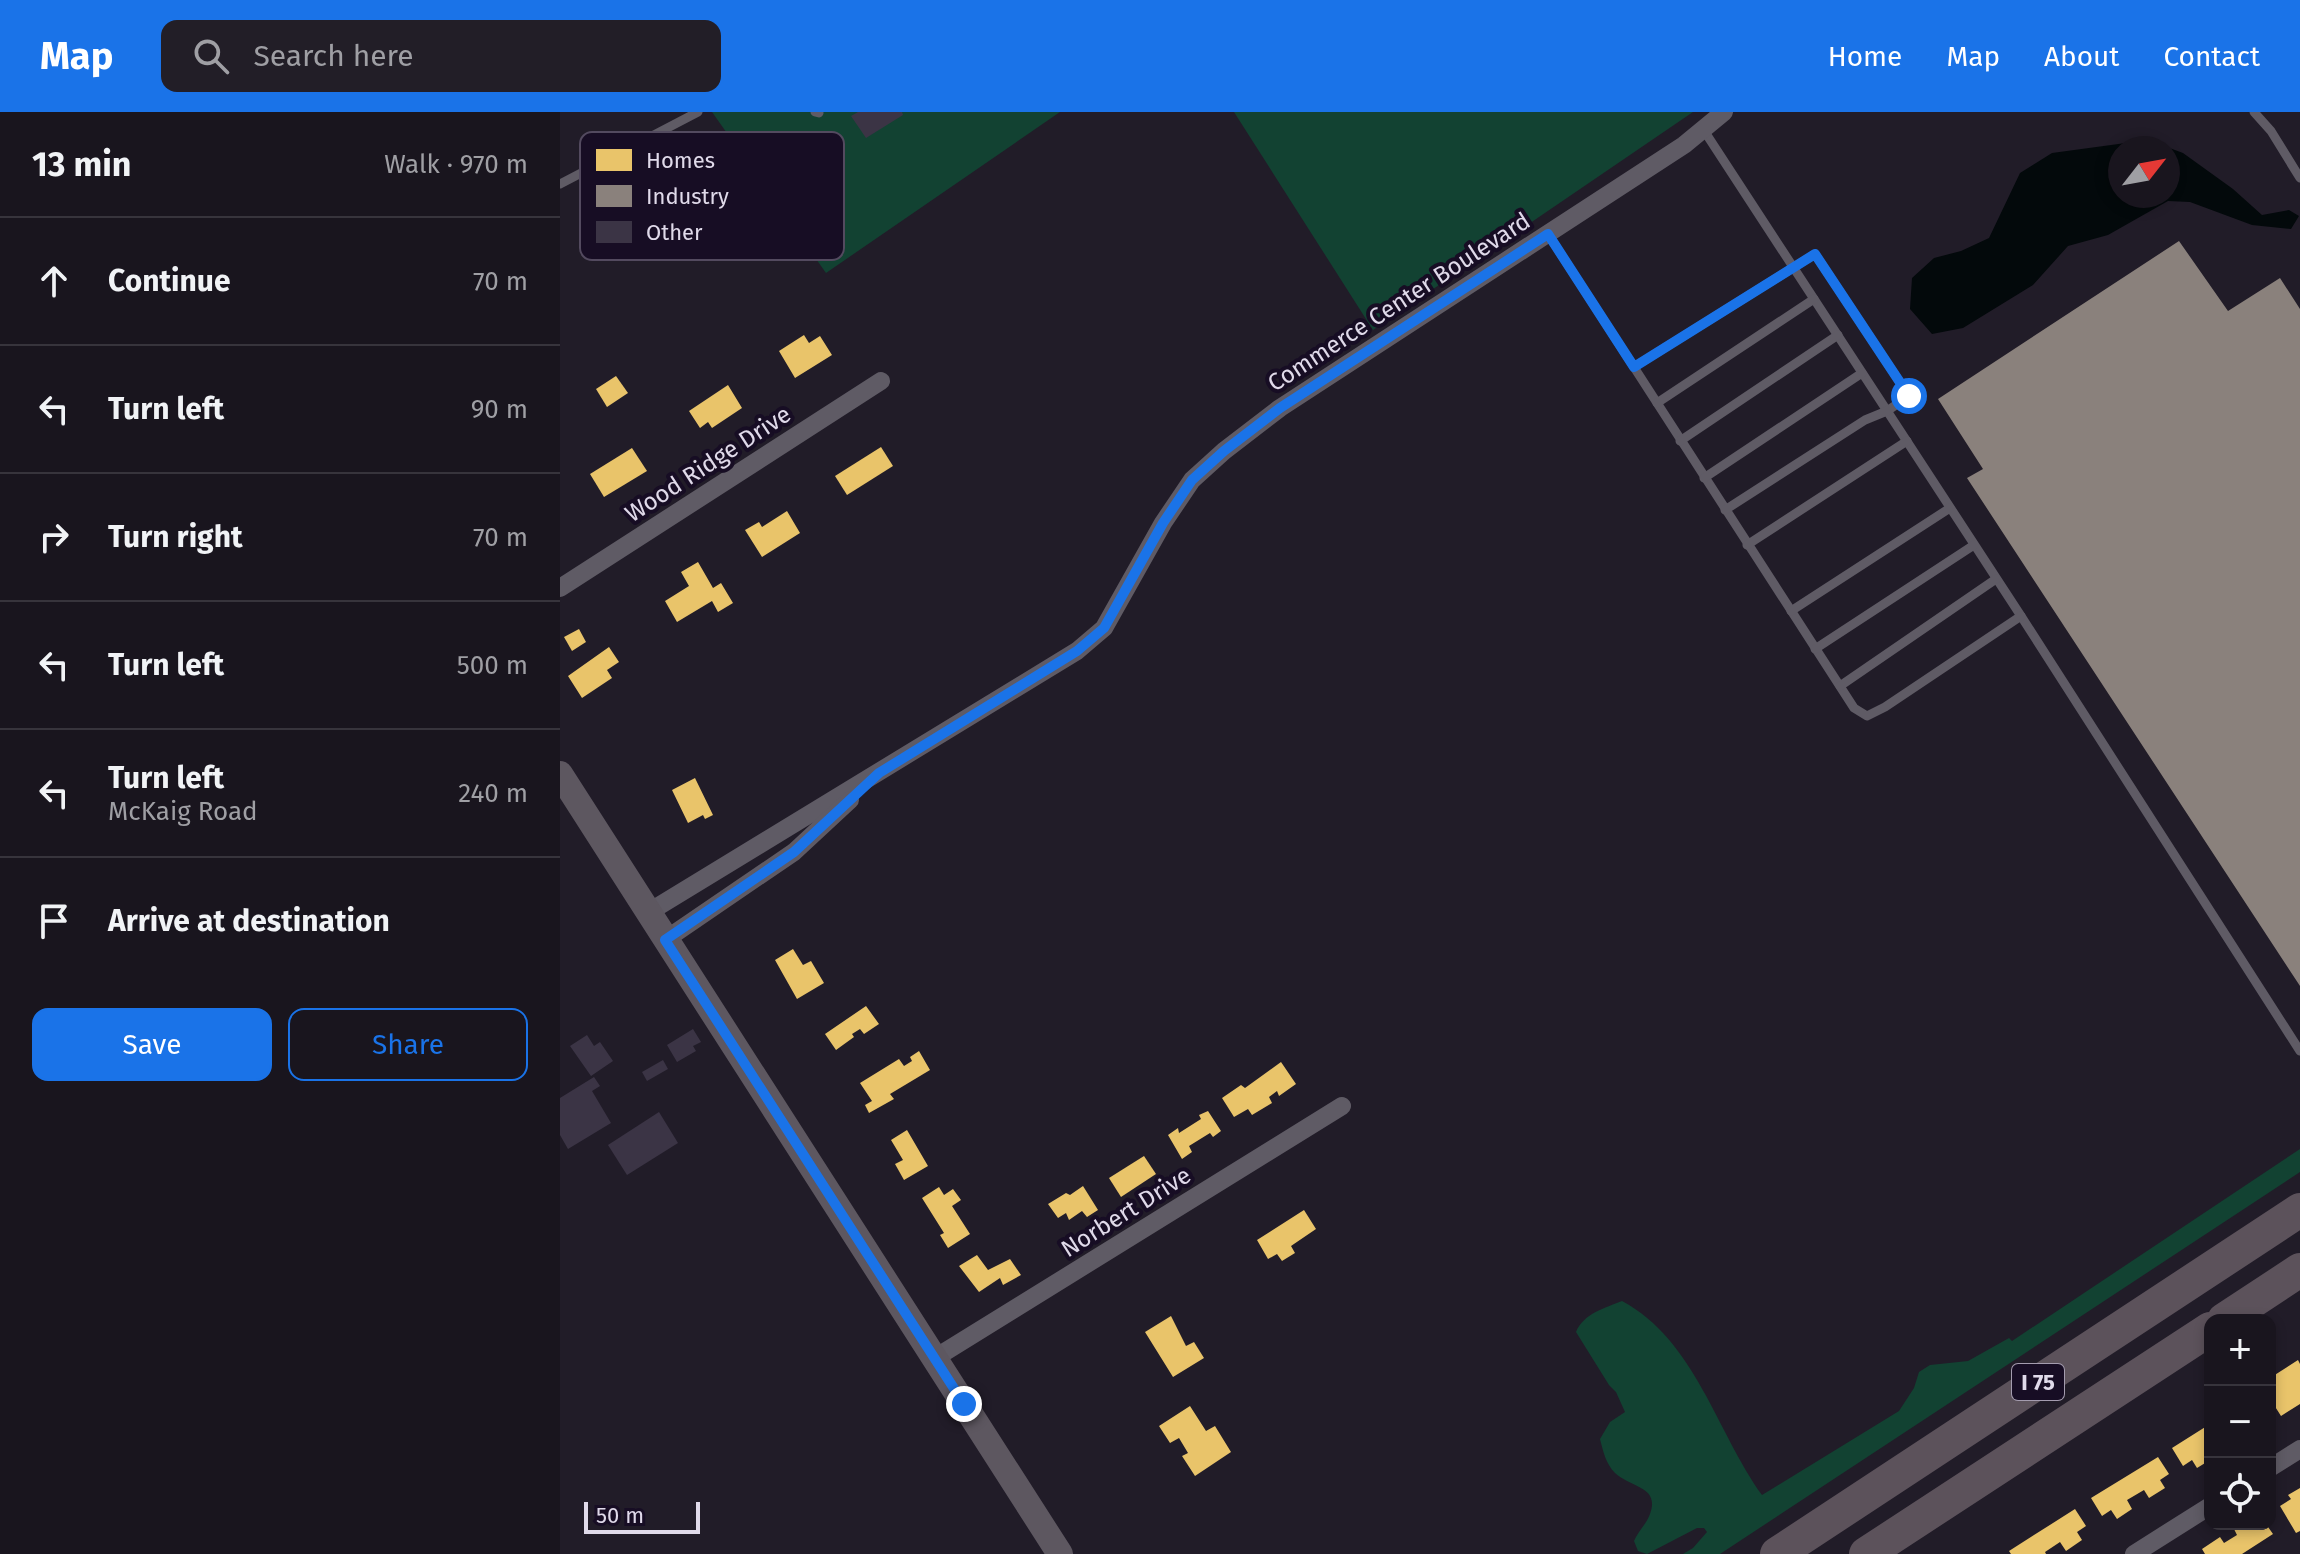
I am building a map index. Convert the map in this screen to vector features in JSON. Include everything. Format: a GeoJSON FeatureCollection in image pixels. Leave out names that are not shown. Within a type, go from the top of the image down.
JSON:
{"type":"FeatureCollection","features":[{"type":"Feature","properties":{"kind":"highway","name":"I 75"},"geometry":{"type":"LineString","coordinates":[[1777,1554],[2300,1210]]}},
{"type":"Feature","properties":{"kind":"highway"},"geometry":{"type":"LineString","coordinates":[[2233,1314],[2300,1270]]}},
{"type":"Feature","properties":{"kind":"highway","name":"I 75"},"geometry":{"type":"LineString","coordinates":[[1866,1554],[2204,1333]]}},
{"type":"Feature","properties":{"kind":"street","name":"Commerce Center Boulevard"},"geometry":{"type":"LineString","coordinates":[[649,912],[1077,651],[1104,628],[1163,523],[1192,480],[1224,451],[1280,408],[1684,145],[1724,112]]}},
{"type":"Feature","properties":{"kind":"street","name":"Wood Ridge Drive"},"geometry":{"type":"LineString","coordinates":[[560,588],[881,381]]}},
{"type":"Feature","properties":{"kind":"street","name":"Commerce Center Boulevard"},"geometry":{"type":"LineString","coordinates":[[665,940],[794,852],[879,773]]}},
{"type":"Feature","properties":{"kind":"street"},"geometry":{"type":"LineString","coordinates":[[560,774],[1060,1554]]}},
{"type":"Feature","properties":{"kind":"street","name":"Norbert Drive"},"geometry":{"type":"LineString","coordinates":[[935,1358],[1342,1106]]}},
{"type":"Feature","properties":{"kind":"street"},"geometry":{"type":"LineString","coordinates":[[2276,1464],[2300,1449]]}},
{"type":"Feature","properties":{"kind":"street"},"geometry":{"type":"LineString","coordinates":[[2134,1554],[2204,1510]]}},
{"type":"Feature","properties":{"kind":"lane"},"geometry":{"type":"LineString","coordinates":[[660,132],[698,112]]}},
{"type":"Feature","properties":{"kind":"lane"},"geometry":{"type":"LineString","coordinates":[[2254,112],[2271,131],[2300,178]]}},
{"type":"Feature","properties":{"kind":"lane"},"geometry":{"type":"LineString","coordinates":[[1703,129],[2300,1051]]}},
{"type":"Feature","properties":{"kind":"lane"},"geometry":{"type":"LineString","coordinates":[[560,184],[580,174]]}},
{"type":"Feature","properties":{"kind":"lane"},"geometry":{"type":"LineString","coordinates":[[1548,234],[1854,708],[1867,716],[1885,707],[2021,616]]}},
{"type":"Feature","properties":{"kind":"lane"},"geometry":{"type":"LineString","coordinates":[[1634,367],[1815,254],[1909,396],[1887,411],[1865,420],[1725,510]]}},
{"type":"Feature","properties":{"kind":"lane"},"geometry":{"type":"LineString","coordinates":[[1657,403],[1814,299]]}},
{"type":"Feature","properties":{"kind":"lane"},"geometry":{"type":"LineString","coordinates":[[1680,441],[1838,335]]}},
{"type":"Feature","properties":{"kind":"lane"},"geometry":{"type":"LineString","coordinates":[[1704,478],[1862,373]]}},
{"type":"Feature","properties":{"kind":"lane"},"geometry":{"type":"LineString","coordinates":[[1747,545],[1907,441]]}},
{"type":"Feature","properties":{"kind":"lane"},"geometry":{"type":"LineString","coordinates":[[1791,611],[1950,508]]}},
{"type":"Feature","properties":{"kind":"lane"},"geometry":{"type":"LineString","coordinates":[[1815,649],[1974,545]]}},
{"type":"Feature","properties":{"kind":"lane"},"geometry":{"type":"LineString","coordinates":[[1840,686],[1996,579]]}},
{"type":"Feature","properties":{"kind":"green space"},"geometry":{"type":"Polygon","coordinates":[[[712,112],[1060,112],[826,273],[817,260],[844,260],[844,132],[726,132],[712,112]]]}},
{"type":"Feature","properties":{"kind":"green space"},"geometry":{"type":"Polygon","coordinates":[[[1234,112],[1693,112],[1373,330],[1234,112]]]}},
{"type":"Feature","properties":{"kind":"green space"},"geometry":{"type":"Polygon","coordinates":[[[2300,1149],[2300,1172],[1720,1554],[1683,1554],[1707,1532],[1704,1528],[1697,1528],[1647,1554],[1638,1551],[1634,1541],[1650,1514],[1651,1498],[1615,1473],[1607,1461],[1600,1439],[1610,1422],[1625,1412],[1616,1392],[1576,1332],[1584,1320],[1596,1312],[1622,1301],[1647,1318],[1668,1339],[1702,1389],[1762,1495],[1899,1411],[1914,1388],[1919,1372],[1930,1365],[1968,1361],[2009,1338],[2012,1341],[2300,1149]]]}},
{"type":"Feature","properties":{"kind":"shaded area"},"geometry":{"type":"Polygon","coordinates":[[[2108,145],[2108,208],[2156,208],[2108,235],[2068,246],[2033,285],[1963,328],[1932,334],[1910,309],[1912,278],[1934,258],[1961,251],[1989,238],[2020,173],[2052,153],[2108,145]]]}},
{"type":"Feature","properties":{"kind":"shaded area"},"geometry":{"type":"Polygon","coordinates":[[[2180,152],[2233,189],[2262,215],[2289,210],[2299,216],[2291,229],[2252,225],[2190,202],[2180,202],[2180,152]]]}},
{"type":"Feature","properties":{"kind":"building: Homes"},"geometry":{"type":"Polygon","coordinates":[[[804,335],[809,343],[820,336],[832,355],[795,378],[779,351],[804,335]]]}},
{"type":"Feature","properties":{"kind":"building: Homes"},"geometry":{"type":"Polygon","coordinates":[[[616,376],[628,393],[607,407],[596,389],[616,376]]]}},
{"type":"Feature","properties":{"kind":"building: Homes"},"geometry":{"type":"Polygon","coordinates":[[[728,385],[742,408],[712,428],[708,422],[700,428],[689,411],[728,385]]]}},
{"type":"Feature","properties":{"kind":"building: Homes"},"geometry":{"type":"Polygon","coordinates":[[[881,447],[893,466],[847,495],[835,476],[881,447]]]}},
{"type":"Feature","properties":{"kind":"building: Homes"},"geometry":{"type":"Polygon","coordinates":[[[632,448],[647,471],[604,497],[590,474],[632,448]]]}},
{"type":"Feature","properties":{"kind":"building: Homes"},"geometry":{"type":"Polygon","coordinates":[[[787,511],[800,533],[762,557],[745,530],[759,522],[762,527],[787,511]]]}},
{"type":"Feature","properties":{"kind":"building: Homes"},"geometry":{"type":"Polygon","coordinates":[[[698,562],[713,588],[721,583],[733,603],[718,612],[712,601],[677,622],[665,601],[689,586],[681,572],[698,562]]]}},
{"type":"Feature","properties":{"kind":"building: Homes"},"geometry":{"type":"Polygon","coordinates":[[[579,629],[586,642],[572,651],[564,637],[579,629]]]}},
{"type":"Feature","properties":{"kind":"building: Homes"},"geometry":{"type":"Polygon","coordinates":[[[609,647],[619,662],[607,670],[612,678],[582,698],[568,676],[609,647]]]}},
{"type":"Feature","properties":{"kind":"building: Homes"},"geometry":{"type":"Polygon","coordinates":[[[695,778],[713,815],[705,819],[703,815],[688,823],[672,790],[695,778]]]}},
{"type":"Feature","properties":{"kind":"building: Homes"},"geometry":{"type":"Polygon","coordinates":[[[793,949],[803,965],[811,961],[824,983],[797,999],[775,960],[793,949]]]}},
{"type":"Feature","properties":{"kind":"building: Homes"},"geometry":{"type":"Polygon","coordinates":[[[866,1006],[879,1024],[864,1034],[860,1029],[836,1050],[825,1034],[866,1006]]]}},
{"type":"Feature","properties":{"kind":"building: Homes"},"geometry":{"type":"Polygon","coordinates":[[[919,1051],[930,1070],[890,1094],[894,1099],[869,1113],[865,1105],[872,1101],[860,1083],[899,1059],[904,1066],[919,1051]]]}},
{"type":"Feature","properties":{"kind":"building: Homes"},"geometry":{"type":"Polygon","coordinates":[[[1281,1062],[1296,1084],[1279,1096],[1277,1091],[1269,1097],[1272,1103],[1252,1115],[1248,1109],[1234,1117],[1222,1098],[1241,1085],[1245,1088],[1281,1062]]]}},
{"type":"Feature","properties":{"kind":"building: Homes"},"geometry":{"type":"Polygon","coordinates":[[[1208,1111],[1221,1131],[1213,1137],[1210,1133],[1189,1146],[1192,1152],[1182,1159],[1168,1135],[1178,1128],[1179,1133],[1208,1111]]]}},
{"type":"Feature","properties":{"kind":"building: Homes"},"geometry":{"type":"Polygon","coordinates":[[[907,1130],[928,1166],[904,1180],[895,1164],[903,1160],[891,1140],[907,1130]]]}},
{"type":"Feature","properties":{"kind":"building: Homes"},"geometry":{"type":"Polygon","coordinates":[[[1144,1156],[1156,1174],[1121,1197],[1109,1178],[1144,1156]]]}},
{"type":"Feature","properties":{"kind":"building: Homes"},"geometry":{"type":"Polygon","coordinates":[[[1083,1186],[1098,1210],[1087,1217],[1082,1211],[1069,1220],[1066,1213],[1058,1218],[1048,1204],[1083,1186]]]}},
{"type":"Feature","properties":{"kind":"building: Homes"},"geometry":{"type":"Polygon","coordinates":[[[939,1187],[944,1195],[953,1189],[961,1200],[952,1206],[970,1234],[948,1248],[940,1235],[944,1233],[922,1198],[939,1187]]]}},
{"type":"Feature","properties":{"kind":"building: Homes"},"geometry":{"type":"Polygon","coordinates":[[[1304,1210],[1316,1229],[1291,1246],[1295,1253],[1282,1261],[1277,1254],[1268,1259],[1257,1240],[1304,1210]]]}},
{"type":"Feature","properties":{"kind":"building: Homes"},"geometry":{"type":"Polygon","coordinates":[[[977,1255],[988,1270],[1010,1259],[1021,1275],[1003,1285],[1000,1278],[979,1292],[959,1266],[977,1255]]]}},
{"type":"Feature","properties":{"kind":"building: Homes"},"geometry":{"type":"Polygon","coordinates":[[[1171,1316],[1186,1346],[1194,1342],[1204,1358],[1173,1377],[1145,1332],[1171,1316]]]}},
{"type":"Feature","properties":{"kind":"building: Homes"},"geometry":{"type":"Polygon","coordinates":[[[2298,1360],[2300,1404],[2281,1416],[2276,1408],[2276,1374],[2298,1360]]]}},
{"type":"Feature","properties":{"kind":"building: Homes"},"geometry":{"type":"Polygon","coordinates":[[[1190,1406],[1206,1431],[1215,1426],[1231,1452],[1195,1476],[1182,1456],[1188,1453],[1179,1438],[1170,1443],[1159,1426],[1190,1406]]]}},
{"type":"Feature","properties":{"kind":"building: Homes"},"geometry":{"type":"Polygon","coordinates":[[[2204,1428],[2204,1464],[2197,1468],[2192,1460],[2183,1466],[2172,1448],[2204,1428]]]}},
{"type":"Feature","properties":{"kind":"building: Homes"},"geometry":{"type":"Polygon","coordinates":[[[2158,1457],[2169,1474],[2160,1480],[2165,1488],[2149,1498],[2144,1490],[2127,1500],[2132,1509],[2117,1519],[2111,1510],[2102,1516],[2091,1498],[2158,1457]]]}},
{"type":"Feature","properties":{"kind":"building: Homes"},"geometry":{"type":"Polygon","coordinates":[[[2300,1488],[2300,1531],[2296,1533],[2280,1506],[2291,1499],[2288,1495],[2300,1488]]]}},
{"type":"Feature","properties":{"kind":"building: Homes"},"geometry":{"type":"Polygon","coordinates":[[[2075,1509],[2086,1526],[2077,1532],[2082,1540],[2066,1551],[2060,1542],[2046,1554],[2011,1554],[2009,1551],[2075,1509]]]}},
{"type":"Feature","properties":{"kind":"building: Homes"},"geometry":{"type":"Polygon","coordinates":[[[2234,1530],[2270,1530],[2273,1534],[2242,1554],[2205,1554],[2202,1549],[2220,1537],[2224,1543],[2237,1535],[2234,1530]]]}},
{"type":"Feature","properties":{"kind":"building: Industry"},"geometry":{"type":"Polygon","coordinates":[[[2179,241],[2228,311],[2280,278],[2300,309],[2300,986],[1967,478],[1983,469],[1938,399],[2179,241]]]}},
{"type":"Feature","properties":{"kind":"building: Other"},"geometry":{"type":"Polygon","coordinates":[[[858,112],[902,112],[903,115],[866,138],[851,116],[858,112]]]}},
{"type":"Feature","properties":{"kind":"building: Other"},"geometry":{"type":"Polygon","coordinates":[[[693,1029],[701,1042],[693,1046],[696,1051],[677,1062],[667,1045],[693,1029]]]}},
{"type":"Feature","properties":{"kind":"building: Other"},"geometry":{"type":"Polygon","coordinates":[[[587,1035],[594,1046],[600,1042],[613,1061],[591,1076],[570,1046],[587,1035]]]}},
{"type":"Feature","properties":{"kind":"building: Other"},"geometry":{"type":"Polygon","coordinates":[[[663,1060],[668,1069],[647,1081],[642,1072],[663,1060]]]}},
{"type":"Feature","properties":{"kind":"building: Other"},"geometry":{"type":"Polygon","coordinates":[[[594,1077],[600,1086],[592,1091],[611,1123],[568,1149],[560,1135],[560,1098],[594,1077]]]}},
{"type":"Feature","properties":{"kind":"building: Other"},"geometry":{"type":"Polygon","coordinates":[[[659,1112],[678,1143],[627,1175],[608,1145],[659,1112]]]}},
{"type":"Feature","properties":{"kind":"route"},"geometry":{"type":"LineString","coordinates":[[964,1404],[665,940],[794,852],[879,773],[1045,673],[1104,628],[1163,523],[1192,480],[1224,451],[1280,408],[1548,234],[1634,367],[1815,254],[1909,396]]}}]}
